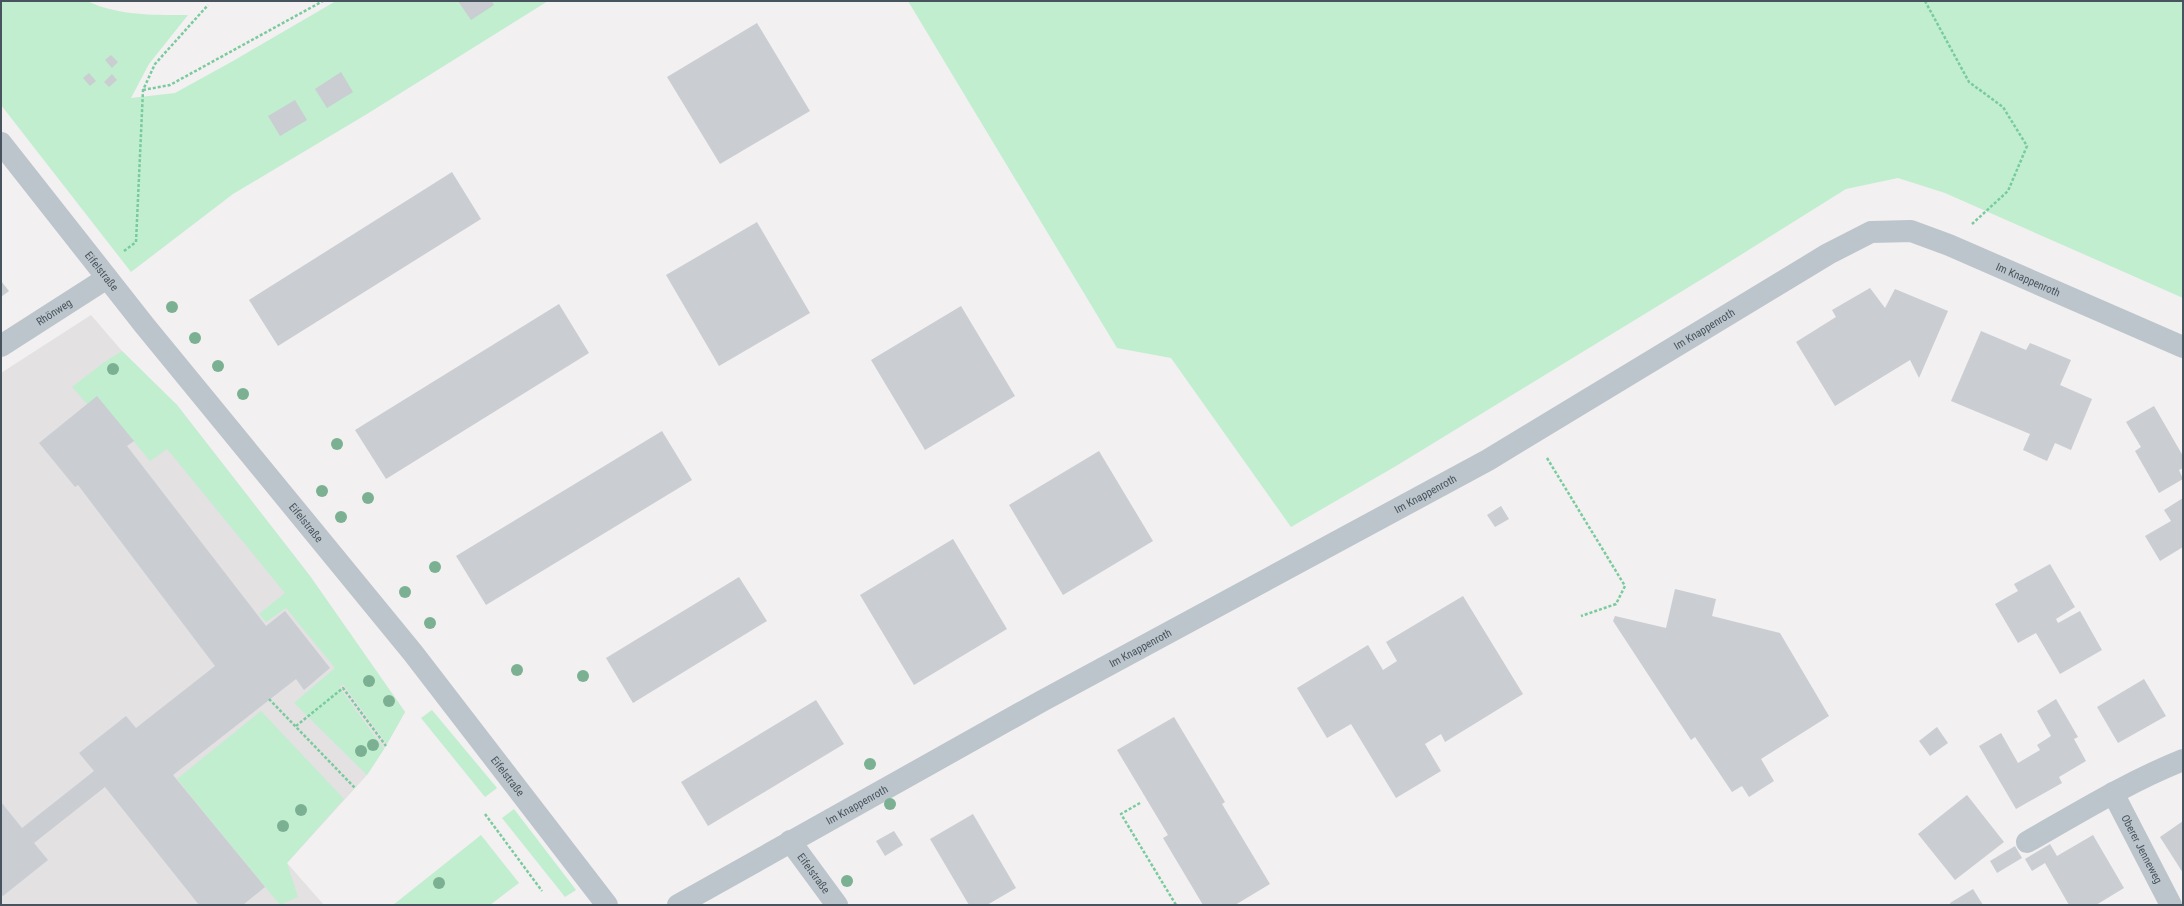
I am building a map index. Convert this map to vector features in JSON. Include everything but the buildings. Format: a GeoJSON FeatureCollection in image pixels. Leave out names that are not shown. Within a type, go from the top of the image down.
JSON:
{"type":"FeatureCollection","features":[{"type":"Feature","properties":{"kind":"street","name":"Eifelstraße"},"geometry":{"type":"LineString","coordinates":[[1,143],[107,278],[414,653],[607,905]]}},
{"type":"Feature","properties":{"kind":"street","name":"Im Knappenroth"},"geometry":{"type":"LineString","coordinates":[[678,905],[1042,701],[1488,460],[1828,254],[1871,232],[1911,231],[1949,245],[2183,347]]}},
{"type":"Feature","properties":{"kind":"street","name":"Rhönweg"},"geometry":{"type":"LineString","coordinates":[[1,346],[107,278]]}},
{"type":"Feature","properties":{"kind":"street"},"geometry":{"type":"LineString","coordinates":[[2026,842],[2113,793],[2161,769],[2183,760]]}},
{"type":"Feature","properties":{"kind":"street","name":"Oberer Jenneweg"},"geometry":{"type":"LineString","coordinates":[[2113,793],[2171,905]]}},
{"type":"Feature","properties":{"kind":"street","name":"Eifelstraße"},"geometry":{"type":"LineString","coordinates":[[790,841],[837,905]]}},
{"type":"Feature","properties":{"kind":"path"},"geometry":{"type":"LineString","coordinates":[[143,90],[170,85],[323,1]]}},
{"type":"Feature","properties":{"kind":"path"},"geometry":{"type":"LineString","coordinates":[[1925,1],[1969,82],[2003,107],[2027,146],[2008,191],[1949,245]]}},
{"type":"Feature","properties":{"kind":"path"},"geometry":{"type":"LineString","coordinates":[[120,254],[136,242],[143,90],[155,64],[208,5]]}},
{"type":"Feature","properties":{"kind":"path"},"geometry":{"type":"LineString","coordinates":[[1532,434],[1625,586],[1616,604],[1581,616]]}},
{"type":"Feature","properties":{"kind":"path"},"geometry":{"type":"LineString","coordinates":[[296,726],[343,688],[386,746]]}},
{"type":"Feature","properties":{"kind":"path"},"geometry":{"type":"LineString","coordinates":[[269,699],[355,788]]}},
{"type":"Feature","properties":{"kind":"path"},"geometry":{"type":"LineString","coordinates":[[1140,803],[1121,814],[1176,905]]}},
{"type":"Feature","properties":{"kind":"path"},"geometry":{"type":"LineString","coordinates":[[485,814],[542,891]]}},
{"type":"Feature","properties":{"kind":"shaded area"},"geometry":{"type":"Polygon","coordinates":[[[91,315],[122,351],[177,405],[310,576],[405,712],[367,775],[287,863],[324,905],[1,905],[1,373],[91,315]]]}},
{"type":"Feature","properties":{"kind":"green space"},"geometry":{"type":"Polygon","coordinates":[[[1,1],[87,1],[112,10],[137,14],[188,15],[149,64],[131,98],[175,93],[336,1],[548,1],[367,114],[233,194],[131,272],[1,105],[1,1]]]}},
{"type":"Feature","properties":{"kind":"green space"},"geometry":{"type":"Polygon","coordinates":[[[908,1],[2183,1],[2183,298],[1945,193],[1898,178],[1846,189],[1396,466],[1291,527],[1171,358],[1117,348],[908,1]]]}},
{"type":"Feature","properties":{"kind":"green space"},"geometry":{"type":"Polygon","coordinates":[[[122,351],[177,405],[310,576],[405,712],[387,744],[343,684],[339,687],[384,749],[367,775],[294,703],[335,668],[286,608],[266,622],[259,614],[285,593],[167,449],[150,461],[97,397],[87,404],[72,387],[103,363],[122,351]]]}},
{"type":"Feature","properties":{"kind":"green space"},"geometry":{"type":"Polygon","coordinates":[[[432,710],[497,788],[485,797],[421,718],[432,710]]]}},
{"type":"Feature","properties":{"kind":"green space"},"geometry":{"type":"Polygon","coordinates":[[[261,711],[344,799],[287,863],[298,897],[280,905],[177,779],[261,711]]]}},
{"type":"Feature","properties":{"kind":"green space"},"geometry":{"type":"Polygon","coordinates":[[[514,809],[576,890],[565,897],[502,818],[514,809]]]}},
{"type":"Feature","properties":{"kind":"green space"},"geometry":{"type":"Polygon","coordinates":[[[481,835],[519,883],[490,905],[393,905],[481,835]]]}}]}
